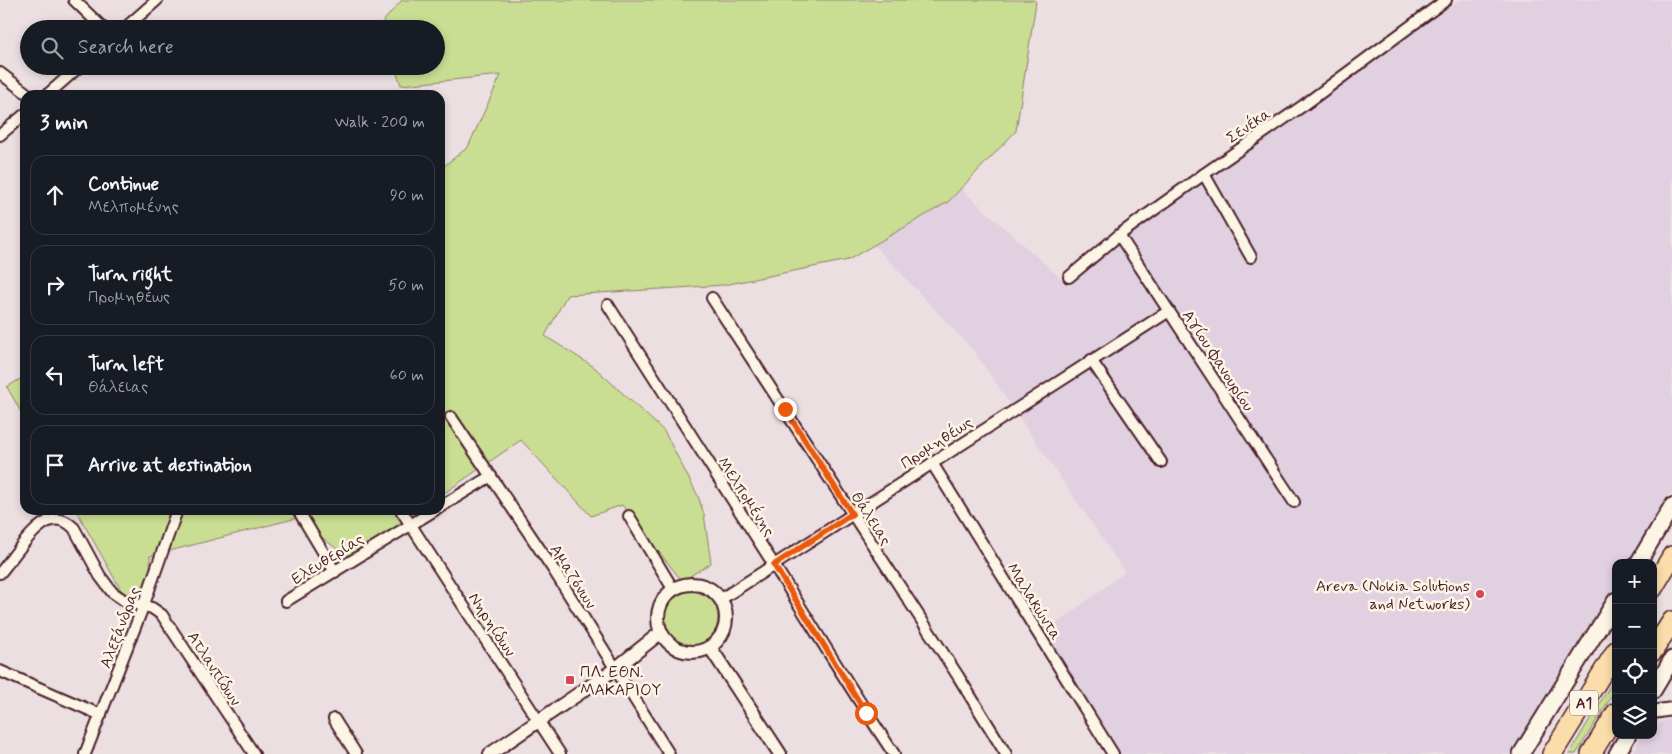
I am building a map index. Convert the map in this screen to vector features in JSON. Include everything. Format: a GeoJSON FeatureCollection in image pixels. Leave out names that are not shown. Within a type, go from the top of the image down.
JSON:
{"type":"FeatureCollection","features":[{"type":"Feature","properties":{"kind":"highway"},"geometry":{"type":"LineString","coordinates":[[1657,581],[1672,556]]}},
{"type":"Feature","properties":{"kind":"highway"},"geometry":{"type":"LineString","coordinates":[[1655,649],[1672,620]]}},
{"type":"Feature","properties":{"kind":"highway","name":"Α1"},"geometry":{"type":"LineString","coordinates":[[1552,754],[1612,657]]}},
{"type":"Feature","properties":{"kind":"highway","name":"Α1"},"geometry":{"type":"LineString","coordinates":[[1591,754],[1612,720]]}},
{"type":"Feature","properties":{"kind":"main road"},"geometry":{"type":"LineString","coordinates":[[1640,559],[1672,506]]}},
{"type":"Feature","properties":{"kind":"main road"},"geometry":{"type":"LineString","coordinates":[[1521,754],[1614,604]]}},
{"type":"Feature","properties":{"kind":"main road"},"geometry":{"type":"LineString","coordinates":[[1657,684],[1672,659]]}},
{"type":"Feature","properties":{"kind":"main road"},"geometry":{"type":"LineString","coordinates":[[1617,754],[1626,739]]}},
{"type":"Feature","properties":{"kind":"street"},"geometry":{"type":"LineString","coordinates":[[74,0],[95,20]]}},
{"type":"Feature","properties":{"kind":"street"},"geometry":{"type":"LineString","coordinates":[[135,20],[158,0]]}},
{"type":"Feature","properties":{"kind":"street","name":"Σενέκα"},"geometry":{"type":"LineString","coordinates":[[1069,277],[1119,235],[1304,105],[1445,0]]}},
{"type":"Feature","properties":{"kind":"street"},"geometry":{"type":"LineString","coordinates":[[0,73],[22,90]]}},
{"type":"Feature","properties":{"kind":"street"},"geometry":{"type":"LineString","coordinates":[[53,90],[70,75]]}},
{"type":"Feature","properties":{"kind":"street"},"geometry":{"type":"LineString","coordinates":[[0,135],[20,118]]}},
{"type":"Feature","properties":{"kind":"street"},"geometry":{"type":"LineString","coordinates":[[1204,174],[1251,257]]}},
{"type":"Feature","properties":{"kind":"street","name":"Αγίου Φανουρίου"},"geometry":{"type":"LineString","coordinates":[[1119,235],[1294,502]]}},
{"type":"Feature","properties":{"kind":"street","name":"Θάλειας"},"geometry":{"type":"LineString","coordinates":[[712,298],[958,676],[1006,754]]}},
{"type":"Feature","properties":{"kind":"street","name":"Μελπομένης"},"geometry":{"type":"LineString","coordinates":[[608,305],[866,713],[894,754]]}},
{"type":"Feature","properties":{"kind":"street","name":"Προμηθέως"},"geometry":{"type":"LineString","coordinates":[[721,599],[1169,311]]}},
{"type":"Feature","properties":{"kind":"street"},"geometry":{"type":"LineString","coordinates":[[1091,360],[1160,462]]}},
{"type":"Feature","properties":{"kind":"street","name":"Αμαζόνων"},"geometry":{"type":"LineString","coordinates":[[451,417],[553,569],[669,754]]}},
{"type":"Feature","properties":{"kind":"street","name":"Μαλακώντα"},"geometry":{"type":"LineString","coordinates":[[932,463],[1113,754]]}},
{"type":"Feature","properties":{"kind":"street"},"geometry":{"type":"LineString","coordinates":[[445,504],[491,476]]}},
{"type":"Feature","properties":{"kind":"street","name":"Αλεξάνδρας"},"geometry":{"type":"LineString","coordinates":[[85,754],[144,607],[175,515]]}},
{"type":"Feature","properties":{"kind":"street"},"geometry":{"type":"LineString","coordinates":[[301,515],[334,572]]}},
{"type":"Feature","properties":{"kind":"street","name":"Νηρηίδων"},"geometry":{"type":"LineString","coordinates":[[404,515],[560,754]]}},
{"type":"Feature","properties":{"kind":"street","name":"Ελευθερίας"},"geometry":{"type":"LineString","coordinates":[[286,601],[427,515]]}},
{"type":"Feature","properties":{"kind":"street"},"geometry":{"type":"LineString","coordinates":[[629,516],[673,589]]}},
{"type":"Feature","properties":{"kind":"street","name":"Ατλαντίδων"},"geometry":{"type":"LineString","coordinates":[[0,573],[39,526],[45,522],[61,520],[74,528],[100,576],[112,592],[125,601],[152,608],[162,615],[254,754]]}},
{"type":"Feature","properties":{"kind":"street"},"geometry":{"type":"LineString","coordinates":[[692,584],[703,586],[713,591],[721,599],[726,610],[726,621],[718,642],[710,647],[698,652],[686,652],[671,646],[660,633],[658,609],[673,589],[692,584]]}},
{"type":"Feature","properties":{"kind":"street"},"geometry":{"type":"LineString","coordinates":[[490,754],[615,669],[660,633]]}},
{"type":"Feature","properties":{"kind":"street"},"geometry":{"type":"LineString","coordinates":[[710,647],[780,754]]}},
{"type":"Feature","properties":{"kind":"street"},"geometry":{"type":"LineString","coordinates":[[0,671],[101,715]]}},
{"type":"Feature","properties":{"kind":"street"},"geometry":{"type":"LineString","coordinates":[[1657,711],[1672,709]]}},
{"type":"Feature","properties":{"kind":"street"},"geometry":{"type":"LineString","coordinates":[[334,719],[356,754]]}},
{"type":"Feature","properties":{"kind":"shaded area"},"geometry":{"type":"Polygon","coordinates":[[[1460,0],[1672,0],[1672,491],[1630,559],[1612,559],[1612,590],[1512,754],[1107,754],[1036,639],[1125,572],[974,351],[863,233],[949,178],[1069,286],[1133,230],[1460,0]]]}},
{"type":"Feature","properties":{"kind":"shaded area"},"geometry":{"type":"Polygon","coordinates":[[[1672,719],[1672,754],[1632,754],[1641,739],[1657,739],[1657,726],[1664,721],[1672,719]]]}},
{"type":"Feature","properties":{"kind":"green space"},"geometry":{"type":"Polygon","coordinates":[[[402,0],[1034,0],[1036,2],[1016,131],[948,202],[848,260],[724,285],[567,295],[545,336],[594,367],[664,431],[698,496],[704,514],[711,563],[682,581],[622,505],[591,516],[521,440],[445,493],[445,165],[468,147],[501,75],[401,85],[397,75],[445,75],[445,20],[384,20],[402,0]]]}},
{"type":"Feature","properties":{"kind":"green space"},"geometry":{"type":"Polygon","coordinates":[[[20,379],[20,410],[7,387],[20,379]]]}},
{"type":"Feature","properties":{"kind":"green space"},"geometry":{"type":"Polygon","coordinates":[[[79,515],[414,515],[350,559],[297,518],[150,556],[151,596],[126,599],[79,515]]]}},
{"type":"Feature","properties":{"kind":"green space"},"geometry":{"type":"Polygon","coordinates":[[[691,591],[701,593],[710,599],[716,608],[718,618],[716,628],[710,637],[701,643],[691,645],[681,643],[672,637],[666,628],[664,618],[666,608],[672,599],[681,593],[691,591]]]}},
{"type":"Feature","properties":{"kind":"green space"},"geometry":{"type":"Polygon","coordinates":[[[1612,683],[1612,696],[1576,754],[1569,754],[1612,683]]]}},
{"type":"Feature","properties":{"kind":"place","name":"Areva (Nokia Solutions and Networks)"},"geometry":{"type":"Point","coordinates":[1480,594]}},
{"type":"Feature","properties":{"kind":"place","name":"ΠΛ. ΕΘΝ. ΜΑΚΑΡΙΟΥ"},"geometry":{"type":"Point","coordinates":[570,680]}},
{"type":"Feature","properties":{"kind":"route"},"geometry":{"type":"LineString","coordinates":[[785,409],[852,514],[774,565],[866,713]]}}]}
